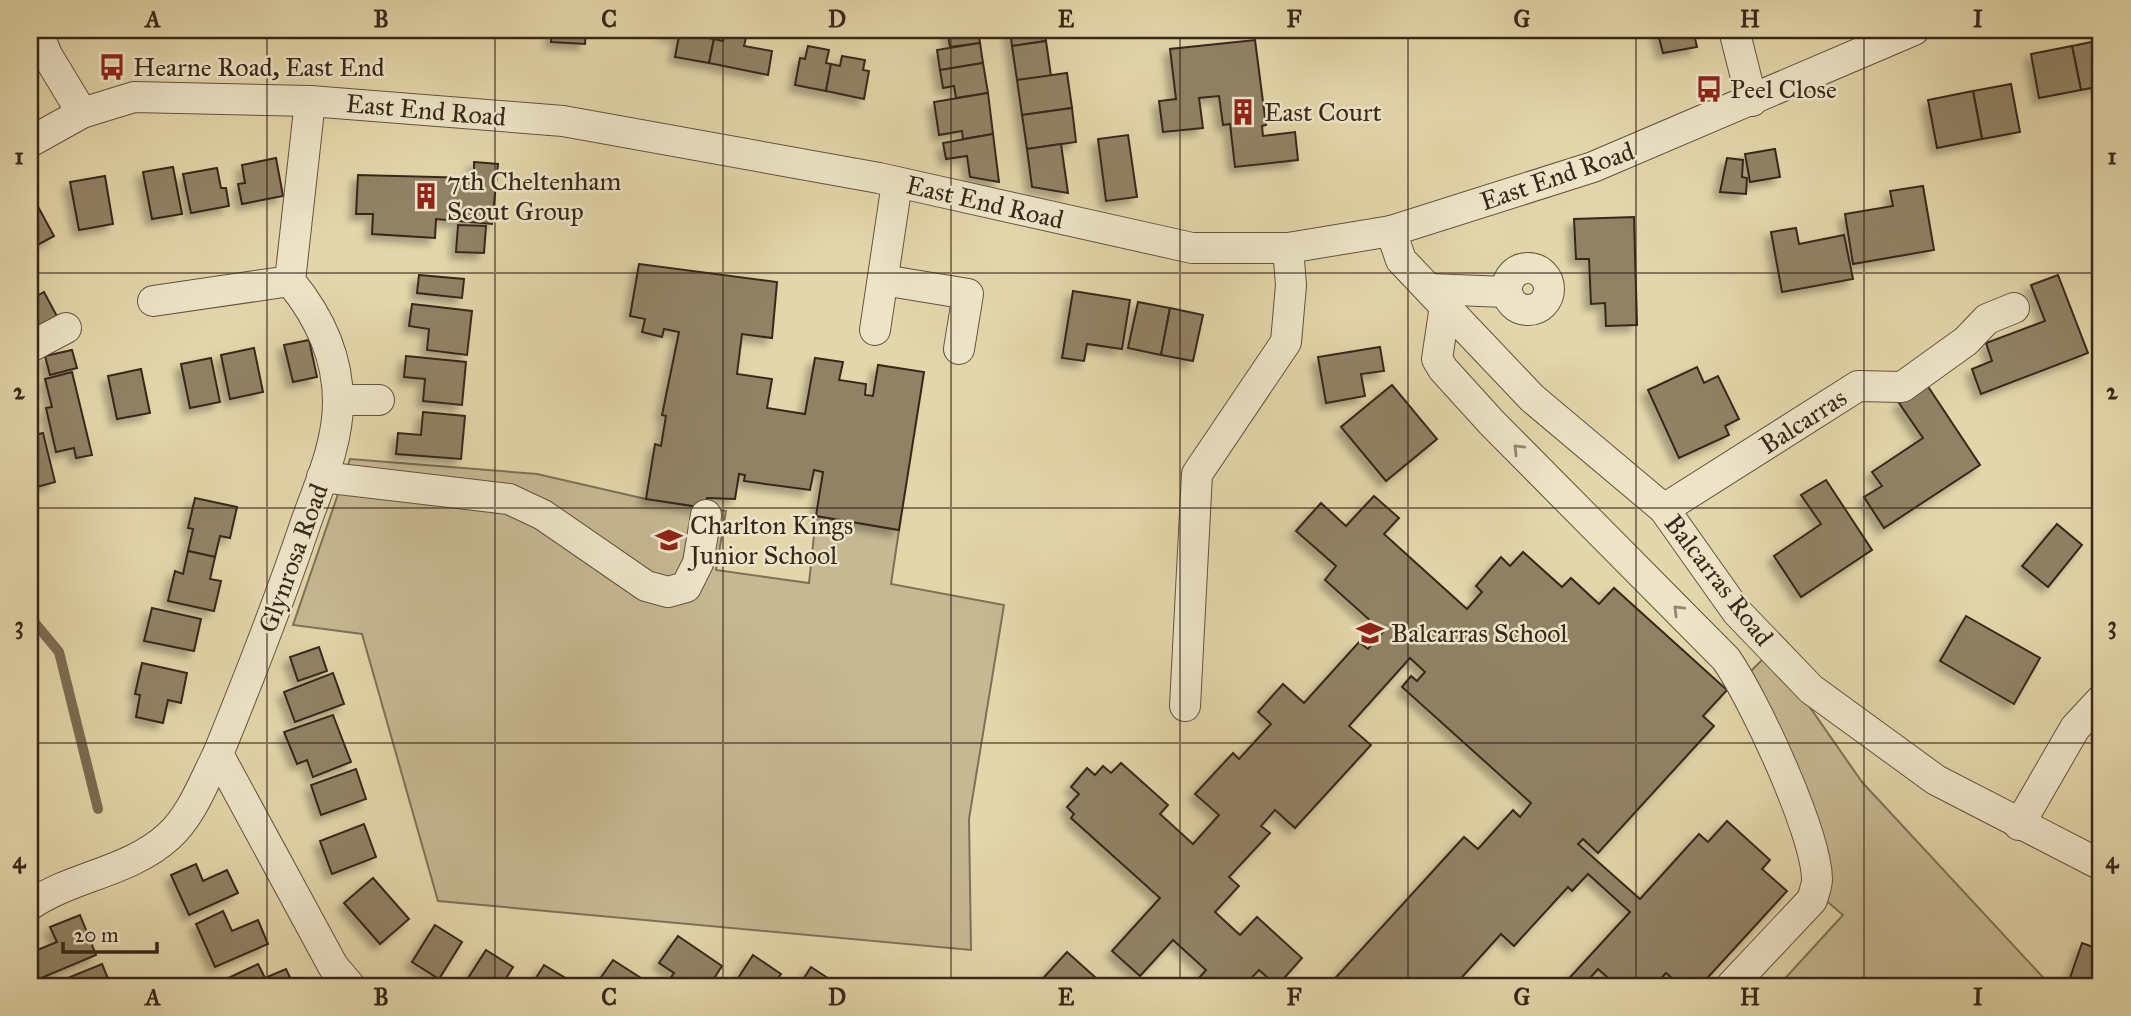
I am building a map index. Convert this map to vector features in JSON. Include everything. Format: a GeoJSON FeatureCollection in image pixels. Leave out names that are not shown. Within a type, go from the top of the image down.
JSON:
{"type":"FeatureCollection","features":[{"type":"Feature","properties":{"kind":"street"},"geometry":{"type":"LineString","coordinates":[[37,30],[47,55],[82,113]]}},
{"type":"Feature","properties":{"kind":"street"},"geometry":{"type":"LineString","coordinates":[[1734,30],[1752,101]]}},
{"type":"Feature","properties":{"kind":"street","name":"East End Road"},"geometry":{"type":"LineString","coordinates":[[30,142],[82,113],[134,97],[310,101],[562,121],[897,183],[1192,248],[1288,248],[1391,231],[1593,167],[1914,30]]}},
{"type":"Feature","properties":{"kind":"street"},"geometry":{"type":"LineString","coordinates":[[153,301],[290,281],[310,101]]}},
{"type":"Feature","properties":{"kind":"street"},"geometry":{"type":"LineString","coordinates":[[875,330],[897,183]]}},
{"type":"Feature","properties":{"kind":"street","name":"Balcarras Road"},"geometry":{"type":"LineString","coordinates":[[1391,231],[1401,260],[1532,398],[1664,509],[1737,612],[1811,689],[1926,773],[2019,825],[2101,865]]}},
{"type":"Feature","properties":{"kind":"street"},"geometry":{"type":"LineString","coordinates":[[1185,706],[1197,474],[1286,342],[1292,285],[1288,248]]}},
{"type":"Feature","properties":{"kind":"street"},"geometry":{"type":"LineString","coordinates":[[883,280],[968,294],[959,349]]}},
{"type":"Feature","properties":{"kind":"street","name":"Glynrosa Road"},"geometry":{"type":"LineString","coordinates":[[30,905],[58,890],[114,869],[169,836],[191,809],[218,754],[272,623],[333,447],[338,400],[330,348],[320,324],[290,281]]}},
{"type":"Feature","properties":{"kind":"street"},"geometry":{"type":"LineString","coordinates":[[1506,292],[1437,297],[1437,359],[1492,423],[1726,659],[1741,681],[1762,724],[1800,817],[1815,864],[1817,882],[1812,900],[1731,986]]}},
{"type":"Feature","properties":{"kind":"street","name":"Balcarras"},"geometry":{"type":"LineString","coordinates":[[1664,509],[1858,386],[1902,387],[1966,341],[1987,319],[2014,308]]}},
{"type":"Feature","properties":{"kind":"street"},"geometry":{"type":"LineString","coordinates":[[30,347],[66,328]]}},
{"type":"Feature","properties":{"kind":"street"},"geometry":{"type":"LineString","coordinates":[[338,400],[379,400]]}},
{"type":"Feature","properties":{"kind":"street"},"geometry":{"type":"LineString","coordinates":[[322,477],[509,499],[542,515],[646,586],[668,592],[686,587],[694,576],[706,514]]}},
{"type":"Feature","properties":{"kind":"street"},"geometry":{"type":"LineString","coordinates":[[1726,659],[1760,637]]}},
{"type":"Feature","properties":{"kind":"street"},"geometry":{"type":"LineString","coordinates":[[2019,825],[2075,728],[2101,700]]}},
{"type":"Feature","properties":{"kind":"street"},"geometry":{"type":"LineString","coordinates":[[218,754],[333,966],[349,986]]}},
{"type":"Feature","properties":{"kind":"shaded area"},"geometry":{"type":"Polygon","coordinates":[[[350,459],[537,474],[646,499],[726,511],[716,570],[809,583],[816,516],[899,530],[891,584],[1004,605],[969,819],[971,950],[438,901],[362,634],[293,625],[350,459]]]}},
{"type":"Feature","properties":{"kind":"shaded area"},"geometry":{"type":"Polygon","coordinates":[[[1763,659],[1802,696],[1862,782],[2051,986],[1778,986],[1843,915],[1815,891],[1741,681],[1763,659]]]}},
{"type":"Feature","properties":{"kind":"building"},"geometry":{"type":"Polygon","coordinates":[[[552,30],[586,30],[585,44],[551,42],[552,30]]]}},
{"type":"Feature","properties":{"kind":"building"},"geometry":{"type":"Polygon","coordinates":[[[664,30],[710,30],[708,38],[714,39],[709,63],[675,57],[679,36],[663,33],[664,30]]]}},
{"type":"Feature","properties":{"kind":"building"},"geometry":{"type":"Polygon","coordinates":[[[725,30],[747,33],[744,46],[772,51],[768,75],[709,63],[714,39],[723,41],[725,30]]]}},
{"type":"Feature","properties":{"kind":"building"},"geometry":{"type":"Polygon","coordinates":[[[947,30],[978,30],[980,43],[950,47],[947,30]]]}},
{"type":"Feature","properties":{"kind":"building"},"geometry":{"type":"Polygon","coordinates":[[[1010,30],[1044,30],[1046,41],[1012,46],[1010,30]]]}},
{"type":"Feature","properties":{"kind":"building"},"geometry":{"type":"Polygon","coordinates":[[[1657,30],[1693,30],[1697,47],[1663,53],[1657,30]]]}},
{"type":"Feature","properties":{"kind":"building","name":"East Court"},"geometry":{"type":"Polygon","coordinates":[[[1255,40],[1266,125],[1262,126],[1263,136],[1295,132],[1298,160],[1235,167],[1230,124],[1223,125],[1219,96],[1199,98],[1203,128],[1163,132],[1159,101],[1176,99],[1170,49],[1255,40]]]}},
{"type":"Feature","properties":{"kind":"building"},"geometry":{"type":"Polygon","coordinates":[[[2101,40],[2101,86],[2081,90],[2072,46],[2101,40]]]}},
{"type":"Feature","properties":{"kind":"building"},"geometry":{"type":"Polygon","coordinates":[[[1046,41],[1051,76],[1017,80],[1012,46],[1046,41]]]}},
{"type":"Feature","properties":{"kind":"building"},"geometry":{"type":"Polygon","coordinates":[[[980,43],[983,63],[940,70],[937,50],[980,43]]]}},
{"type":"Feature","properties":{"kind":"building"},"geometry":{"type":"Polygon","coordinates":[[[808,46],[829,50],[826,63],[831,64],[826,91],[795,85],[800,58],[805,59],[808,46]]]}},
{"type":"Feature","properties":{"kind":"building"},"geometry":{"type":"Polygon","coordinates":[[[2072,46],[2081,90],[2039,98],[2031,54],[2072,46]]]}},
{"type":"Feature","properties":{"kind":"building"},"geometry":{"type":"Polygon","coordinates":[[[842,56],[865,60],[863,70],[869,71],[864,99],[826,91],[831,64],[840,66],[842,56]]]}},
{"type":"Feature","properties":{"kind":"building"},"geometry":{"type":"Polygon","coordinates":[[[983,63],[988,93],[956,98],[954,86],[943,88],[940,70],[983,63]]]}},
{"type":"Feature","properties":{"kind":"building"},"geometry":{"type":"Polygon","coordinates":[[[1067,73],[1072,108],[1022,115],[1017,80],[1067,73]]]}},
{"type":"Feature","properties":{"kind":"building"},"geometry":{"type":"Polygon","coordinates":[[[2011,84],[2020,132],[1982,139],[1973,91],[2011,84]]]}},
{"type":"Feature","properties":{"kind":"building"},"geometry":{"type":"Polygon","coordinates":[[[1973,91],[1982,139],[1937,148],[1928,100],[1973,91]]]}},
{"type":"Feature","properties":{"kind":"building"},"geometry":{"type":"Polygon","coordinates":[[[988,93],[993,134],[963,139],[962,131],[939,135],[934,102],[988,93]]]}},
{"type":"Feature","properties":{"kind":"building"},"geometry":{"type":"Polygon","coordinates":[[[1072,108],[1076,142],[1027,149],[1022,115],[1072,108]]]}},
{"type":"Feature","properties":{"kind":"building"},"geometry":{"type":"Polygon","coordinates":[[[993,134],[999,182],[970,177],[967,156],[946,159],[943,143],[993,134]]]}},
{"type":"Feature","properties":{"kind":"building"},"geometry":{"type":"Polygon","coordinates":[[[1128,135],[1137,197],[1106,201],[1098,139],[1128,135]]]}},
{"type":"Feature","properties":{"kind":"building"},"geometry":{"type":"Polygon","coordinates":[[[1061,144],[1068,193],[1032,187],[1027,149],[1061,144]]]}},
{"type":"Feature","properties":{"kind":"building"},"geometry":{"type":"Polygon","coordinates":[[[1775,149],[1780,177],[1750,182],[1745,154],[1775,149]]]}},
{"type":"Feature","properties":{"kind":"building"},"geometry":{"type":"Polygon","coordinates":[[[276,158],[283,196],[242,204],[238,184],[245,183],[242,165],[276,158]]]}},
{"type":"Feature","properties":{"kind":"building"},"geometry":{"type":"Polygon","coordinates":[[[1727,158],[1743,160],[1742,177],[1747,178],[1746,194],[1720,192],[1727,158]]]}},
{"type":"Feature","properties":{"kind":"building","name":"7th Cheltenham Scout Group"},"geometry":{"type":"Polygon","coordinates":[[[474,162],[498,164],[492,224],[436,219],[435,238],[372,234],[373,214],[356,214],[358,175],[474,178],[474,162]]]}},
{"type":"Feature","properties":{"kind":"building"},"geometry":{"type":"Polygon","coordinates":[[[173,167],[182,214],[152,219],[143,172],[173,167]]]}},
{"type":"Feature","properties":{"kind":"building"},"geometry":{"type":"Polygon","coordinates":[[[217,168],[221,188],[226,188],[229,206],[191,213],[183,174],[217,168]]]}},
{"type":"Feature","properties":{"kind":"building"},"geometry":{"type":"Polygon","coordinates":[[[105,176],[113,224],[79,230],[70,182],[105,176]]]}},
{"type":"Feature","properties":{"kind":"building"},"geometry":{"type":"Polygon","coordinates":[[[1923,186],[1934,250],[1853,264],[1845,214],[1893,206],[1890,191],[1923,186]]]}},
{"type":"Feature","properties":{"kind":"building"},"geometry":{"type":"Polygon","coordinates":[[[30,192],[54,236],[30,249],[30,192]]]}},
{"type":"Feature","properties":{"kind":"building"},"geometry":{"type":"Polygon","coordinates":[[[1634,217],[1637,325],[1606,326],[1605,303],[1591,304],[1589,259],[1576,259],[1574,219],[1634,217]]]}},
{"type":"Feature","properties":{"kind":"building"},"geometry":{"type":"Polygon","coordinates":[[[458,225],[486,226],[484,253],[456,252],[458,225]]]}},
{"type":"Feature","properties":{"kind":"building"},"geometry":{"type":"Polygon","coordinates":[[[1796,228],[1799,244],[1844,235],[1853,279],[1782,292],[1771,232],[1796,228]]]}},
{"type":"Feature","properties":{"kind":"building"},"geometry":{"type":"Polygon","coordinates":[[[639,264],[777,282],[772,338],[742,334],[737,374],[772,379],[767,408],[805,414],[815,358],[843,362],[839,380],[866,384],[865,395],[873,396],[878,365],[924,372],[899,530],[816,516],[823,472],[814,470],[810,490],[744,481],[745,475],[739,474],[735,499],[707,498],[706,508],[646,499],[655,444],[661,446],[666,416],[662,415],[679,332],[664,329],[662,337],[642,332],[645,319],[630,316],[639,264]]]}},
{"type":"Feature","properties":{"kind":"building"},"geometry":{"type":"Polygon","coordinates":[[[419,275],[464,279],[462,298],[417,293],[419,275]]]}},
{"type":"Feature","properties":{"kind":"building"},"geometry":{"type":"Polygon","coordinates":[[[2058,275],[2088,353],[1981,394],[1972,369],[1992,361],[1986,343],[2045,321],[2031,285],[2058,275]]]}},
{"type":"Feature","properties":{"kind":"building"},"geometry":{"type":"Polygon","coordinates":[[[1073,291],[1130,300],[1122,349],[1087,344],[1084,361],[1062,358],[1073,291]]]}},
{"type":"Feature","properties":{"kind":"building"},"geometry":{"type":"Polygon","coordinates":[[[44,292],[59,320],[30,335],[30,300],[44,292]]]}},
{"type":"Feature","properties":{"kind":"building"},"geometry":{"type":"Polygon","coordinates":[[[1138,302],[1170,308],[1161,355],[1128,348],[1138,302]]]}},
{"type":"Feature","properties":{"kind":"building"},"geometry":{"type":"Polygon","coordinates":[[[412,304],[472,311],[467,355],[427,350],[429,329],[409,326],[412,304]]]}},
{"type":"Feature","properties":{"kind":"building"},"geometry":{"type":"Polygon","coordinates":[[[1170,308],[1203,315],[1193,361],[1161,355],[1170,308]]]}},
{"type":"Feature","properties":{"kind":"building"},"geometry":{"type":"Polygon","coordinates":[[[309,340],[317,377],[293,382],[284,345],[309,340]]]}},
{"type":"Feature","properties":{"kind":"building"},"geometry":{"type":"Polygon","coordinates":[[[1380,347],[1384,371],[1361,374],[1365,396],[1326,403],[1318,357],[1380,347]]]}},
{"type":"Feature","properties":{"kind":"building"},"geometry":{"type":"Polygon","coordinates":[[[254,348],[263,392],[230,399],[221,355],[254,348]]]}},
{"type":"Feature","properties":{"kind":"building"},"geometry":{"type":"Polygon","coordinates":[[[72,350],[77,368],[50,375],[45,356],[72,350]]]}},
{"type":"Feature","properties":{"kind":"building"},"geometry":{"type":"Polygon","coordinates":[[[406,356],[466,362],[462,405],[423,401],[425,379],[404,377],[406,356]]]}},
{"type":"Feature","properties":{"kind":"building"},"geometry":{"type":"Polygon","coordinates":[[[211,358],[220,402],[190,408],[181,364],[211,358]]]}},
{"type":"Feature","properties":{"kind":"building"},"geometry":{"type":"Polygon","coordinates":[[[1697,367],[1704,383],[1718,376],[1739,419],[1725,426],[1729,435],[1679,458],[1648,390],[1697,367]]]}},
{"type":"Feature","properties":{"kind":"building"},"geometry":{"type":"Polygon","coordinates":[[[141,369],[150,413],[117,419],[108,376],[141,369]]]}},
{"type":"Feature","properties":{"kind":"building"},"geometry":{"type":"Polygon","coordinates":[[[72,372],[92,455],[76,458],[74,448],[56,452],[46,408],[52,407],[45,379],[72,372]]]}},
{"type":"Feature","properties":{"kind":"building"},"geometry":{"type":"Polygon","coordinates":[[[1392,385],[1437,439],[1386,481],[1341,427],[1392,385]]]}},
{"type":"Feature","properties":{"kind":"building"},"geometry":{"type":"Polygon","coordinates":[[[1927,385],[1980,465],[1884,528],[1864,497],[1882,486],[1872,472],[1923,438],[1899,403],[1927,385]]]}},
{"type":"Feature","properties":{"kind":"building"},"geometry":{"type":"Polygon","coordinates":[[[423,412],[465,416],[461,459],[396,454],[398,433],[421,435],[423,412]]]}},
{"type":"Feature","properties":{"kind":"building"},"geometry":{"type":"Polygon","coordinates":[[[43,433],[55,482],[30,489],[30,436],[43,433]]]}},
{"type":"Feature","properties":{"kind":"building"},"geometry":{"type":"Polygon","coordinates":[[[1826,480],[1872,550],[1801,597],[1774,556],[1821,524],[1801,495],[1826,480]]]}},
{"type":"Feature","properties":{"kind":"building"},"geometry":{"type":"Polygon","coordinates":[[[1374,496],[1399,518],[1384,534],[1467,609],[1482,592],[1476,586],[1501,557],[1510,566],[1523,552],[1562,587],[1571,578],[1599,604],[1614,588],[1727,690],[1703,716],[1714,726],[1598,853],[1583,839],[1578,844],[1640,899],[1699,834],[1708,842],[1727,821],[1770,860],[1762,869],[1787,891],[1700,986],[1681,986],[1666,973],[1654,986],[1617,986],[1598,969],[1583,986],[1562,986],[1630,912],[1588,874],[1572,891],[1568,887],[1514,946],[1501,934],[1454,986],[1328,986],[1464,837],[1478,849],[1513,810],[1520,817],[1531,803],[1402,687],[1411,676],[1417,681],[1425,672],[1410,658],[1349,726],[1371,745],[1295,828],[1275,810],[1261,826],[1270,833],[1229,877],[1239,886],[1215,912],[1240,935],[1257,917],[1302,958],[1277,986],[1259,970],[1244,986],[1192,986],[1206,970],[1173,940],[1140,976],[1112,951],[1160,898],[1071,818],[1074,814],[1067,807],[1079,794],[1071,787],[1087,768],[1095,775],[1103,766],[1111,773],[1121,763],[1168,805],[1160,814],[1193,844],[1219,815],[1195,794],[1233,753],[1239,759],[1271,724],[1258,712],[1283,684],[1304,703],[1359,642],[1368,649],[1383,632],[1325,580],[1336,566],[1296,531],[1321,503],[1346,526],[1374,496]]]}},
{"type":"Feature","properties":{"kind":"building"},"geometry":{"type":"Polygon","coordinates":[[[195,498],[237,507],[230,538],[220,536],[215,557],[188,551],[193,529],[188,528],[195,498]]]}},
{"type":"Feature","properties":{"kind":"building"},"geometry":{"type":"Polygon","coordinates":[[[2057,524],[2082,545],[2048,587],[2022,566],[2057,524]]]}},
{"type":"Feature","properties":{"kind":"building"},"geometry":{"type":"Polygon","coordinates":[[[188,551],[215,557],[210,579],[221,581],[214,611],[168,601],[175,571],[183,574],[188,551]]]}},
{"type":"Feature","properties":{"kind":"building"},"geometry":{"type":"Polygon","coordinates":[[[152,608],[201,619],[194,651],[144,641],[152,608]]]}},
{"type":"Feature","properties":{"kind":"building"},"geometry":{"type":"Polygon","coordinates":[[[1966,616],[2040,658],[2014,704],[1940,661],[1966,616]]]}},
{"type":"Feature","properties":{"kind":"building"},"geometry":{"type":"Polygon","coordinates":[[[319,647],[327,671],[298,681],[290,657],[319,647]]]}},
{"type":"Feature","properties":{"kind":"building"},"geometry":{"type":"Polygon","coordinates":[[[142,663],[187,673],[181,703],[168,700],[163,723],[136,717],[140,695],[135,694],[142,663]]]}},
{"type":"Feature","properties":{"kind":"building"},"geometry":{"type":"Polygon","coordinates":[[[333,673],[344,704],[295,722],[284,692],[333,673]]]}},
{"type":"Feature","properties":{"kind":"building"},"geometry":{"type":"Polygon","coordinates":[[[333,715],[351,762],[313,777],[307,760],[297,764],[284,732],[333,715]]]}},
{"type":"Feature","properties":{"kind":"building"},"geometry":{"type":"Polygon","coordinates":[[[356,769],[366,799],[321,815],[311,785],[356,769]]]}},
{"type":"Feature","properties":{"kind":"building"},"geometry":{"type":"Polygon","coordinates":[[[364,824],[376,857],[332,874],[320,841],[364,824]]]}},
{"type":"Feature","properties":{"kind":"building"},"geometry":{"type":"Polygon","coordinates":[[[196,864],[203,881],[227,870],[238,893],[189,915],[171,875],[196,864]]]}},
{"type":"Feature","properties":{"kind":"building"},"geometry":{"type":"Polygon","coordinates":[[[373,878],[409,919],[380,944],[344,903],[373,878]]]}},
{"type":"Feature","properties":{"kind":"building"},"geometry":{"type":"Polygon","coordinates":[[[223,911],[232,931],[258,920],[268,944],[215,967],[196,924],[223,911]]]}},
{"type":"Feature","properties":{"kind":"building"},"geometry":{"type":"Polygon","coordinates":[[[80,915],[96,955],[39,979],[30,953],[57,942],[50,927],[80,915]]]}},
{"type":"Feature","properties":{"kind":"building"},"geometry":{"type":"Polygon","coordinates":[[[435,925],[462,942],[439,979],[412,962],[435,925]]]}},
{"type":"Feature","properties":{"kind":"building"},"geometry":{"type":"Polygon","coordinates":[[[678,936],[722,966],[709,986],[672,986],[667,983],[674,973],[659,963],[678,936]]]}},
{"type":"Feature","properties":{"kind":"building"},"geometry":{"type":"Polygon","coordinates":[[[2082,943],[2101,950],[2101,986],[2070,978],[2082,943]]]}},
{"type":"Feature","properties":{"kind":"building"},"geometry":{"type":"Polygon","coordinates":[[[486,950],[513,967],[501,986],[463,986],[486,950]]]}},
{"type":"Feature","properties":{"kind":"building"},"geometry":{"type":"Polygon","coordinates":[[[1067,952],[1105,986],[1036,986],[1067,952]]]}},
{"type":"Feature","properties":{"kind":"building"},"geometry":{"type":"Polygon","coordinates":[[[753,955],[781,974],[773,986],[733,986],[753,955]]]}},
{"type":"Feature","properties":{"kind":"building"},"geometry":{"type":"Polygon","coordinates":[[[613,960],[641,978],[636,986],[595,986],[613,960]]]}},
{"type":"Feature","properties":{"kind":"building"},"geometry":{"type":"Polygon","coordinates":[[[102,964],[111,986],[74,986],[70,977],[102,964]]]}},
{"type":"Feature","properties":{"kind":"building"},"geometry":{"type":"Polygon","coordinates":[[[258,964],[265,978],[286,969],[294,986],[229,986],[226,979],[258,964]]]}},
{"type":"Feature","properties":{"kind":"building"},"geometry":{"type":"Polygon","coordinates":[[[544,965],[572,982],[570,986],[531,986],[544,965]]]}},
{"type":"Feature","properties":{"kind":"building"},"geometry":{"type":"Polygon","coordinates":[[[811,967],[840,986],[799,986],[811,967]]]}},
{"type":"Feature","properties":{"kind":"waterway"},"geometry":{"type":"LineString","coordinates":[[30,617],[59,652],[98,809]]}},
{"type":"Feature","properties":{"kind":"place","name":"Hearne Road, East End"},"geometry":{"type":"Point","coordinates":[112,67]}},
{"type":"Feature","properties":{"kind":"place","name":"Peel Close"},"geometry":{"type":"Point","coordinates":[1709,89]}},
{"type":"Feature","properties":{"kind":"place","name":"East Court"},"geometry":{"type":"Point","coordinates":[1243,112]}},
{"type":"Feature","properties":{"kind":"place","name":"7th Cheltenham Scout Group"},"geometry":{"type":"Point","coordinates":[426,196]}},
{"type":"Feature","properties":{"kind":"place","name":"Charlton Kings Junior School"},"geometry":{"type":"Point","coordinates":[669,540]}},
{"type":"Feature","properties":{"kind":"place","name":"Balcarras School"},"geometry":{"type":"Point","coordinates":[1370,633]}}]}
